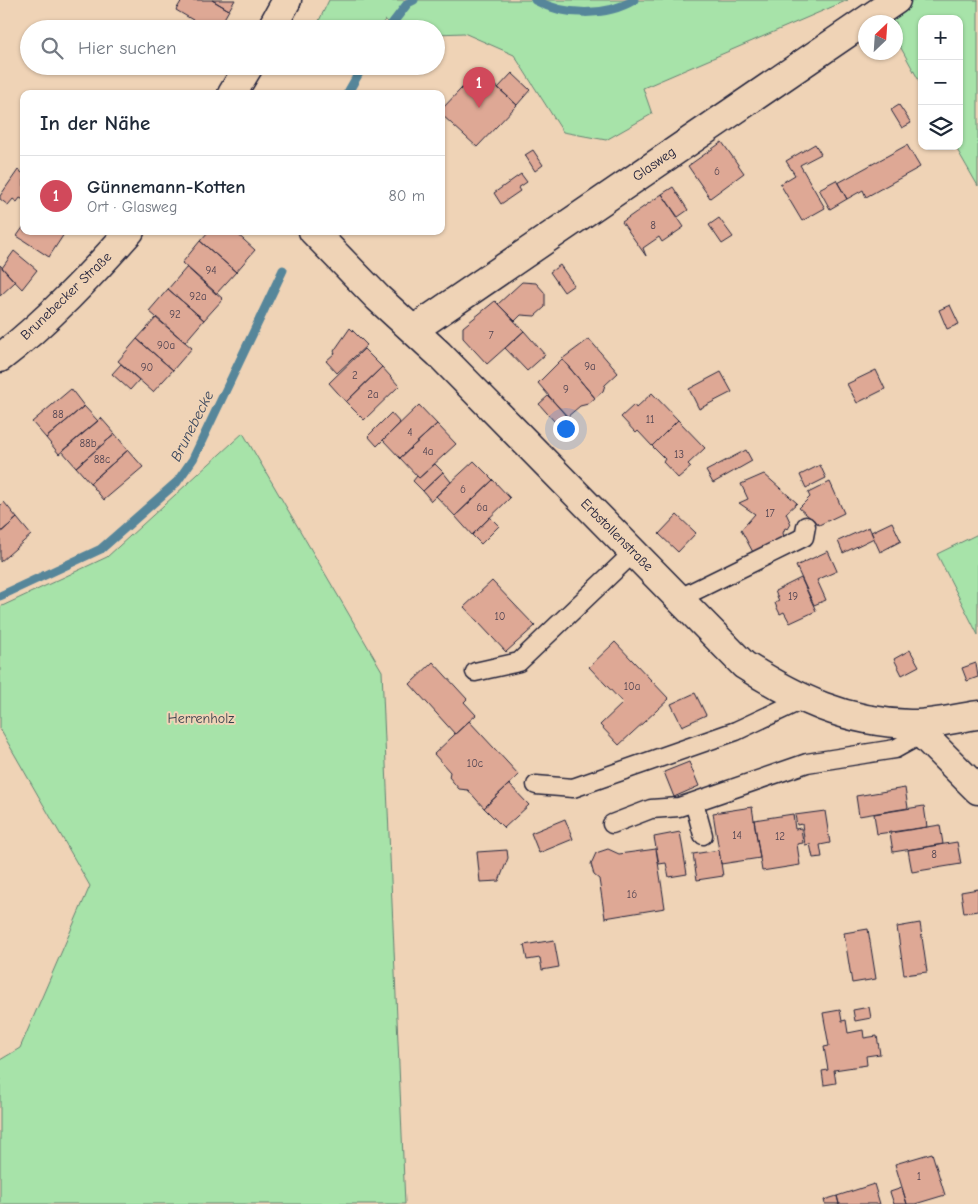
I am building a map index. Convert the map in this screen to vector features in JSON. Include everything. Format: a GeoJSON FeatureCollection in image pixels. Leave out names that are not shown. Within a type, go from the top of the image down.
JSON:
{"type":"FeatureCollection","features":[{"type":"Feature","properties":{"kind":"street"},"geometry":{"type":"LineString","coordinates":[[276,20],[287,0]]}},
{"type":"Feature","properties":{"kind":"street","name":"Glasweg"},"geometry":{"type":"LineString","coordinates":[[413,330],[896,0]]}},
{"type":"Feature","properties":{"kind":"street"},"geometry":{"type":"LineString","coordinates":[[234,90],[244,75]]}},
{"type":"Feature","properties":{"kind":"street","name":"Brunebecker Straße"},"geometry":{"type":"LineString","coordinates":[[0,358],[41,323],[94,272],[126,235]]}},
{"type":"Feature","properties":{"kind":"street","name":"Erbstollenstraße"},"geometry":{"type":"LineString","coordinates":[[317,235],[680,598],[744,665],[784,690],[804,699],[828,709],[872,720],[917,729],[978,715]]}},
{"type":"Feature","properties":{"kind":"street"},"geometry":{"type":"LineString","coordinates":[[917,729],[978,790]]}},
{"type":"Feature","properties":{"kind":"lane"},"geometry":{"type":"LineString","coordinates":[[680,598],[804,537],[806,526]]}},
{"type":"Feature","properties":{"kind":"lane"},"geometry":{"type":"LineString","coordinates":[[475,672],[519,662],[634,552]]}},
{"type":"Feature","properties":{"kind":"lane"},"geometry":{"type":"LineString","coordinates":[[536,785],[573,788],[736,731],[804,699]]}},
{"type":"Feature","properties":{"kind":"lane"},"geometry":{"type":"LineString","coordinates":[[612,824],[651,809],[679,807],[807,763],[895,749],[917,729]]}},
{"type":"Feature","properties":{"kind":"lane"},"geometry":{"type":"LineString","coordinates":[[694,802],[702,835]]}},
{"type":"Feature","properties":{"kind":"green space"},"geometry":{"type":"Polygon","coordinates":[[[329,0],[848,0],[643,88],[652,114],[606,140],[563,132],[514,55],[464,33],[445,34],[445,20],[319,20],[329,0]]]}},
{"type":"Feature","properties":{"kind":"green space"},"geometry":{"type":"Polygon","coordinates":[[[909,0],[978,0],[978,186],[957,150],[963,150],[963,15],[918,15],[918,79],[903,52],[903,15],[893,15],[909,0]]]}},
{"type":"Feature","properties":{"kind":"green space","name":"Herrenholz"},"geometry":{"type":"Polygon","coordinates":[[[243,433],[382,671],[405,1204],[0,1204],[0,1060],[20,1048],[90,886],[0,729],[0,607],[107,557],[243,433]]]}},
{"type":"Feature","properties":{"kind":"green space"},"geometry":{"type":"Polygon","coordinates":[[[978,534],[978,635],[937,554],[978,534]]]}},
{"type":"Feature","properties":{"kind":"building"},"geometry":{"type":"Polygon","coordinates":[[[182,0],[212,0],[229,10],[223,20],[193,20],[176,10],[182,0]]]}},
{"type":"Feature","properties":{"kind":"building"},"geometry":{"type":"Polygon","coordinates":[[[212,0],[235,0],[229,10],[212,0]]]}},
{"type":"Feature","properties":{"kind":"building"},"geometry":{"type":"Polygon","coordinates":[[[479,70],[517,105],[477,147],[445,118],[445,106],[479,70]]]}},
{"type":"Feature","properties":{"kind":"building"},"geometry":{"type":"Polygon","coordinates":[[[512,73],[530,90],[517,105],[498,88],[512,73]]]}},
{"type":"Feature","properties":{"kind":"building"},"geometry":{"type":"Polygon","coordinates":[[[899,105],[911,123],[902,128],[891,110],[899,105]]]}},
{"type":"Feature","properties":{"kind":"building"},"geometry":{"type":"Polygon","coordinates":[[[722,142],[744,173],[710,198],[688,166],[722,142]]]}},
{"type":"Feature","properties":{"kind":"building"},"geometry":{"type":"Polygon","coordinates":[[[815,144],[821,154],[800,165],[825,208],[802,221],[780,184],[795,175],[786,161],[815,144]]]}},
{"type":"Feature","properties":{"kind":"building"},"geometry":{"type":"Polygon","coordinates":[[[907,145],[920,167],[866,197],[863,190],[847,199],[838,183],[907,145]]]}},
{"type":"Feature","properties":{"kind":"building"},"geometry":{"type":"Polygon","coordinates":[[[533,150],[543,165],[535,171],[525,155],[533,150]]]}},
{"type":"Feature","properties":{"kind":"building"},"geometry":{"type":"Polygon","coordinates":[[[18,170],[20,171],[20,198],[17,202],[13,199],[8,205],[0,199],[0,196],[18,170]]]}},
{"type":"Feature","properties":{"kind":"building"},"geometry":{"type":"Polygon","coordinates":[[[521,174],[527,182],[518,188],[520,191],[501,204],[494,193],[521,174]]]}},
{"type":"Feature","properties":{"kind":"building"},"geometry":{"type":"Polygon","coordinates":[[[836,180],[847,199],[830,209],[819,189],[836,180]]]}},
{"type":"Feature","properties":{"kind":"building"},"geometry":{"type":"Polygon","coordinates":[[[673,187],[688,210],[678,217],[662,194],[673,187]]]}},
{"type":"Feature","properties":{"kind":"building"},"geometry":{"type":"Polygon","coordinates":[[[662,194],[684,227],[662,242],[659,237],[643,248],[646,256],[622,222],[662,194]]]}},
{"type":"Feature","properties":{"kind":"building"},"geometry":{"type":"Polygon","coordinates":[[[719,218],[733,237],[722,244],[709,225],[719,218]]]}},
{"type":"Feature","properties":{"kind":"building"},"geometry":{"type":"Polygon","coordinates":[[[20,232],[20,235],[63,235],[49,257],[17,236],[20,232]]]}},
{"type":"Feature","properties":{"kind":"building"},"geometry":{"type":"Polygon","coordinates":[[[205,235],[238,235],[255,250],[236,272],[200,241],[205,235]]]}},
{"type":"Feature","properties":{"kind":"building"},"geometry":{"type":"Polygon","coordinates":[[[200,241],[236,272],[216,294],[182,263],[200,241]]]}},
{"type":"Feature","properties":{"kind":"building"},"geometry":{"type":"Polygon","coordinates":[[[14,251],[37,270],[22,289],[2,268],[14,251]]]}},
{"type":"Feature","properties":{"kind":"building"},"geometry":{"type":"Polygon","coordinates":[[[0,265],[15,282],[0,296],[0,265]]]}},
{"type":"Feature","properties":{"kind":"building"},"geometry":{"type":"Polygon","coordinates":[[[560,265],[574,285],[564,292],[550,272],[560,265]]]}},
{"type":"Feature","properties":{"kind":"building"},"geometry":{"type":"Polygon","coordinates":[[[187,267],[223,299],[204,320],[168,289],[187,267]]]}},
{"type":"Feature","properties":{"kind":"building"},"geometry":{"type":"Polygon","coordinates":[[[522,282],[536,283],[545,293],[545,307],[535,316],[521,315],[515,321],[498,304],[522,282]]]}},
{"type":"Feature","properties":{"kind":"building"},"geometry":{"type":"Polygon","coordinates":[[[168,289],[204,320],[185,342],[149,311],[168,289]]]}},
{"type":"Feature","properties":{"kind":"building"},"geometry":{"type":"Polygon","coordinates":[[[495,301],[524,331],[487,364],[463,338],[463,327],[495,301]]]}},
{"type":"Feature","properties":{"kind":"building"},"geometry":{"type":"Polygon","coordinates":[[[950,305],[959,324],[947,329],[939,310],[950,305]]]}},
{"type":"Feature","properties":{"kind":"building"},"geometry":{"type":"Polygon","coordinates":[[[156,318],[192,348],[173,370],[137,339],[156,318]]]}},
{"type":"Feature","properties":{"kind":"building"},"geometry":{"type":"Polygon","coordinates":[[[350,328],[367,345],[337,373],[326,361],[335,353],[334,351],[350,328]]]}},
{"type":"Feature","properties":{"kind":"building"},"geometry":{"type":"Polygon","coordinates":[[[524,331],[545,355],[527,371],[505,348],[524,331]]]}},
{"type":"Feature","properties":{"kind":"building"},"geometry":{"type":"Polygon","coordinates":[[[137,339],[173,370],[153,392],[118,361],[137,339]]]}},
{"type":"Feature","properties":{"kind":"building"},"geometry":{"type":"Polygon","coordinates":[[[589,339],[618,373],[595,398],[562,359],[589,339]]]}},
{"type":"Feature","properties":{"kind":"building"},"geometry":{"type":"Polygon","coordinates":[[[364,349],[382,367],[346,402],[329,383],[364,349]]]}},
{"type":"Feature","properties":{"kind":"building"},"geometry":{"type":"Polygon","coordinates":[[[562,359],[595,398],[588,404],[580,406],[567,417],[538,383],[562,359]]]}},
{"type":"Feature","properties":{"kind":"building"},"geometry":{"type":"Polygon","coordinates":[[[121,364],[139,380],[130,390],[112,374],[121,364]]]}},
{"type":"Feature","properties":{"kind":"building"},"geometry":{"type":"Polygon","coordinates":[[[382,367],[399,386],[364,420],[346,402],[382,367]]]}},
{"type":"Feature","properties":{"kind":"building"},"geometry":{"type":"Polygon","coordinates":[[[876,370],[885,389],[857,403],[847,384],[876,370]]]}},
{"type":"Feature","properties":{"kind":"building"},"geometry":{"type":"Polygon","coordinates":[[[721,372],[732,392],[699,409],[689,389],[721,372]]]}},
{"type":"Feature","properties":{"kind":"building"},"geometry":{"type":"Polygon","coordinates":[[[71,389],[84,406],[46,438],[32,422],[71,389]]]}},
{"type":"Feature","properties":{"kind":"building"},"geometry":{"type":"Polygon","coordinates":[[[652,393],[678,420],[652,446],[621,417],[634,405],[636,408],[652,393]]]}},
{"type":"Feature","properties":{"kind":"building"},"geometry":{"type":"Polygon","coordinates":[[[548,396],[572,421],[562,430],[539,404],[548,396]]]}},
{"type":"Feature","properties":{"kind":"building"},"geometry":{"type":"Polygon","coordinates":[[[419,405],[437,424],[400,458],[383,440],[419,405]]]}},
{"type":"Feature","properties":{"kind":"building"},"geometry":{"type":"Polygon","coordinates":[[[84,406],[98,421],[59,454],[46,438],[84,406]]]}},
{"type":"Feature","properties":{"kind":"building"},"geometry":{"type":"Polygon","coordinates":[[[391,413],[400,423],[377,446],[368,436],[391,413]]]}},
{"type":"Feature","properties":{"kind":"building"},"geometry":{"type":"Polygon","coordinates":[[[101,418],[115,434],[76,467],[62,451],[101,418]]]}},
{"type":"Feature","properties":{"kind":"building"},"geometry":{"type":"Polygon","coordinates":[[[678,420],[705,448],[688,464],[691,467],[678,478],[663,462],[665,459],[652,446],[678,420]]]}},
{"type":"Feature","properties":{"kind":"building"},"geometry":{"type":"Polygon","coordinates":[[[437,424],[456,444],[419,478],[400,458],[437,424]]]}},
{"type":"Feature","properties":{"kind":"building"},"geometry":{"type":"Polygon","coordinates":[[[115,434],[128,450],[90,483],[76,467],[115,434]]]}},
{"type":"Feature","properties":{"kind":"building"},"geometry":{"type":"Polygon","coordinates":[[[128,450],[143,467],[104,500],[90,483],[128,450]]]}},
{"type":"Feature","properties":{"kind":"building"},"geometry":{"type":"Polygon","coordinates":[[[746,450],[752,461],[713,483],[706,471],[746,450]]]}},
{"type":"Feature","properties":{"kind":"building"},"geometry":{"type":"Polygon","coordinates":[[[474,461],[493,480],[455,516],[436,496],[474,461]]]}},
{"type":"Feature","properties":{"kind":"building"},"geometry":{"type":"Polygon","coordinates":[[[435,464],[443,472],[423,491],[413,481],[417,476],[419,478],[435,464]]]}},
{"type":"Feature","properties":{"kind":"building"},"geometry":{"type":"Polygon","coordinates":[[[820,465],[826,478],[806,488],[800,475],[820,465]]]}},
{"type":"Feature","properties":{"kind":"building"},"geometry":{"type":"Polygon","coordinates":[[[443,472],[451,482],[431,501],[423,491],[443,472]]]}},
{"type":"Feature","properties":{"kind":"building"},"geometry":{"type":"Polygon","coordinates":[[[764,474],[797,503],[786,513],[791,524],[788,529],[785,528],[784,537],[754,554],[741,530],[755,514],[739,503],[748,499],[741,484],[764,474]]]}},
{"type":"Feature","properties":{"kind":"building"},"geometry":{"type":"Polygon","coordinates":[[[493,480],[510,498],[472,535],[455,516],[493,480]]]}},
{"type":"Feature","properties":{"kind":"building"},"geometry":{"type":"Polygon","coordinates":[[[830,482],[844,513],[819,525],[799,508],[810,497],[808,493],[830,482]]]}},
{"type":"Feature","properties":{"kind":"building"},"geometry":{"type":"Polygon","coordinates":[[[4,502],[17,518],[0,533],[0,506],[4,502]]]}},
{"type":"Feature","properties":{"kind":"building"},"geometry":{"type":"Polygon","coordinates":[[[677,515],[696,533],[678,552],[659,534],[677,515]]]}},
{"type":"Feature","properties":{"kind":"building"},"geometry":{"type":"Polygon","coordinates":[[[490,517],[499,526],[481,544],[472,535],[490,517]]]}},
{"type":"Feature","properties":{"kind":"building"},"geometry":{"type":"Polygon","coordinates":[[[17,518],[31,535],[0,562],[0,533],[17,518]]]}},
{"type":"Feature","properties":{"kind":"building"},"geometry":{"type":"Polygon","coordinates":[[[892,522],[901,541],[880,552],[871,532],[892,522]]]}},
{"type":"Feature","properties":{"kind":"building"},"geometry":{"type":"Polygon","coordinates":[[[869,527],[874,538],[843,553],[838,541],[869,527]]]}},
{"type":"Feature","properties":{"kind":"building"},"geometry":{"type":"Polygon","coordinates":[[[828,551],[837,571],[817,580],[826,600],[814,605],[796,566],[828,551]]]}},
{"type":"Feature","properties":{"kind":"building"},"geometry":{"type":"Polygon","coordinates":[[[801,578],[816,611],[790,623],[784,612],[780,614],[777,608],[775,603],[779,601],[775,591],[801,578]]]}},
{"type":"Feature","properties":{"kind":"building"},"geometry":{"type":"Polygon","coordinates":[[[492,581],[535,626],[506,652],[464,607],[492,581]]]}},
{"type":"Feature","properties":{"kind":"building"},"geometry":{"type":"Polygon","coordinates":[[[615,642],[669,699],[619,745],[600,725],[623,703],[589,667],[615,642]]]}},
{"type":"Feature","properties":{"kind":"building"},"geometry":{"type":"Polygon","coordinates":[[[910,650],[919,666],[902,675],[894,659],[910,650]]]}},
{"type":"Feature","properties":{"kind":"building"},"geometry":{"type":"Polygon","coordinates":[[[433,662],[467,699],[464,702],[476,715],[455,734],[410,684],[433,662]]]}},
{"type":"Feature","properties":{"kind":"building"},"geometry":{"type":"Polygon","coordinates":[[[976,663],[978,677],[967,681],[962,668],[976,663]]]}},
{"type":"Feature","properties":{"kind":"building"},"geometry":{"type":"Polygon","coordinates":[[[695,693],[706,715],[682,726],[671,704],[695,693]]]}},
{"type":"Feature","properties":{"kind":"building"},"geometry":{"type":"Polygon","coordinates":[[[469,721],[519,775],[484,808],[468,790],[459,789],[449,777],[450,772],[434,754],[469,721]]]}},
{"type":"Feature","properties":{"kind":"building"},"geometry":{"type":"Polygon","coordinates":[[[689,762],[699,786],[674,797],[664,772],[689,762]]]}},
{"type":"Feature","properties":{"kind":"building"},"geometry":{"type":"Polygon","coordinates":[[[509,784],[529,805],[504,828],[484,808],[509,784]]]}},
{"type":"Feature","properties":{"kind":"building"},"geometry":{"type":"Polygon","coordinates":[[[905,788],[908,808],[859,816],[856,796],[905,788]]]}},
{"type":"Feature","properties":{"kind":"building"},"geometry":{"type":"Polygon","coordinates":[[[924,806],[927,827],[877,834],[874,814],[924,806]]]}},
{"type":"Feature","properties":{"kind":"building"},"geometry":{"type":"Polygon","coordinates":[[[752,807],[760,858],[721,864],[713,813],[752,807]]]}},
{"type":"Feature","properties":{"kind":"building"},"geometry":{"type":"Polygon","coordinates":[[[825,811],[830,843],[820,845],[822,857],[813,858],[810,844],[805,845],[802,824],[797,825],[795,815],[825,811]]]}},
{"type":"Feature","properties":{"kind":"building"},"geometry":{"type":"Polygon","coordinates":[[[793,814],[795,829],[801,828],[803,843],[797,844],[800,865],[762,871],[754,820],[793,814]]]}},
{"type":"Feature","properties":{"kind":"building"},"geometry":{"type":"Polygon","coordinates":[[[565,819],[573,839],[539,853],[531,833],[565,819]]]}},
{"type":"Feature","properties":{"kind":"building"},"geometry":{"type":"Polygon","coordinates":[[[940,825],[943,844],[893,852],[890,833],[940,825]]]}},
{"type":"Feature","properties":{"kind":"building"},"geometry":{"type":"Polygon","coordinates":[[[680,832],[687,874],[669,877],[666,863],[659,864],[654,837],[680,832]]]}},
{"type":"Feature","properties":{"kind":"building"},"geometry":{"type":"Polygon","coordinates":[[[957,842],[961,864],[912,872],[908,850],[957,842]]]}},
{"type":"Feature","properties":{"kind":"building"},"geometry":{"type":"Polygon","coordinates":[[[608,849],[619,854],[656,849],[665,908],[605,918],[599,879],[594,875],[591,864],[596,853],[608,849]]]}},
{"type":"Feature","properties":{"kind":"building"},"geometry":{"type":"Polygon","coordinates":[[[507,850],[508,858],[499,881],[480,882],[477,852],[507,850]]]}},
{"type":"Feature","properties":{"kind":"building"},"geometry":{"type":"Polygon","coordinates":[[[719,850],[723,876],[697,880],[693,854],[719,850]]]}},
{"type":"Feature","properties":{"kind":"building"},"geometry":{"type":"Polygon","coordinates":[[[978,889],[978,911],[964,913],[961,892],[978,889]]]}},
{"type":"Feature","properties":{"kind":"building"},"geometry":{"type":"Polygon","coordinates":[[[920,923],[927,972],[904,975],[897,927],[920,923]]]}},
{"type":"Feature","properties":{"kind":"building"},"geometry":{"type":"Polygon","coordinates":[[[868,929],[876,979],[852,983],[844,933],[868,929]]]}},
{"type":"Feature","properties":{"kind":"building"},"geometry":{"type":"Polygon","coordinates":[[[554,940],[559,967],[542,970],[540,958],[527,960],[524,945],[554,940]]]}},
{"type":"Feature","properties":{"kind":"building"},"geometry":{"type":"Polygon","coordinates":[[[869,1007],[871,1018],[855,1021],[853,1010],[869,1007]]]}},
{"type":"Feature","properties":{"kind":"building"},"geometry":{"type":"Polygon","coordinates":[[[840,1010],[842,1021],[846,1020],[848,1033],[863,1030],[864,1038],[877,1036],[880,1054],[866,1056],[867,1065],[834,1070],[836,1083],[824,1085],[822,1071],[828,1070],[824,1047],[829,1046],[823,1013],[840,1010]]]}},
{"type":"Feature","properties":{"kind":"building"},"geometry":{"type":"Polygon","coordinates":[[[932,1153],[945,1195],[915,1204],[907,1204],[895,1164],[932,1153]]]}},
{"type":"Feature","properties":{"kind":"building"},"geometry":{"type":"Polygon","coordinates":[[[874,1184],[880,1204],[839,1204],[837,1196],[874,1184]]]}},
{"type":"Feature","properties":{"kind":"building"},"geometry":{"type":"Polygon","coordinates":[[[902,1188],[907,1204],[894,1204],[890,1192],[902,1188]]]}},
{"type":"Feature","properties":{"kind":"building"},"geometry":{"type":"Polygon","coordinates":[[[837,1196],[839,1204],[825,1204],[824,1200],[837,1196]]]}},
{"type":"Feature","properties":{"kind":"waterway","name":"Brunebecke"},"geometry":{"type":"LineString","coordinates":[[395,20],[408,3],[414,0]]}},
{"type":"Feature","properties":{"kind":"waterway","name":"Brunebecke"},"geometry":{"type":"LineString","coordinates":[[535,0],[572,12],[598,12],[623,6],[634,0]]}},
{"type":"Feature","properties":{"kind":"waterway","name":"Brunebecke"},"geometry":{"type":"LineString","coordinates":[[349,90],[358,75]]}},
{"type":"Feature","properties":{"kind":"waterway","name":"Brunebecke"},"geometry":{"type":"LineString","coordinates":[[0,596],[101,549],[177,482],[193,459],[283,270]]}},
{"type":"Feature","properties":{"kind":"place","name":"Günnemann-Kotten"},"geometry":{"type":"Point","coordinates":[479,108]}}]}
